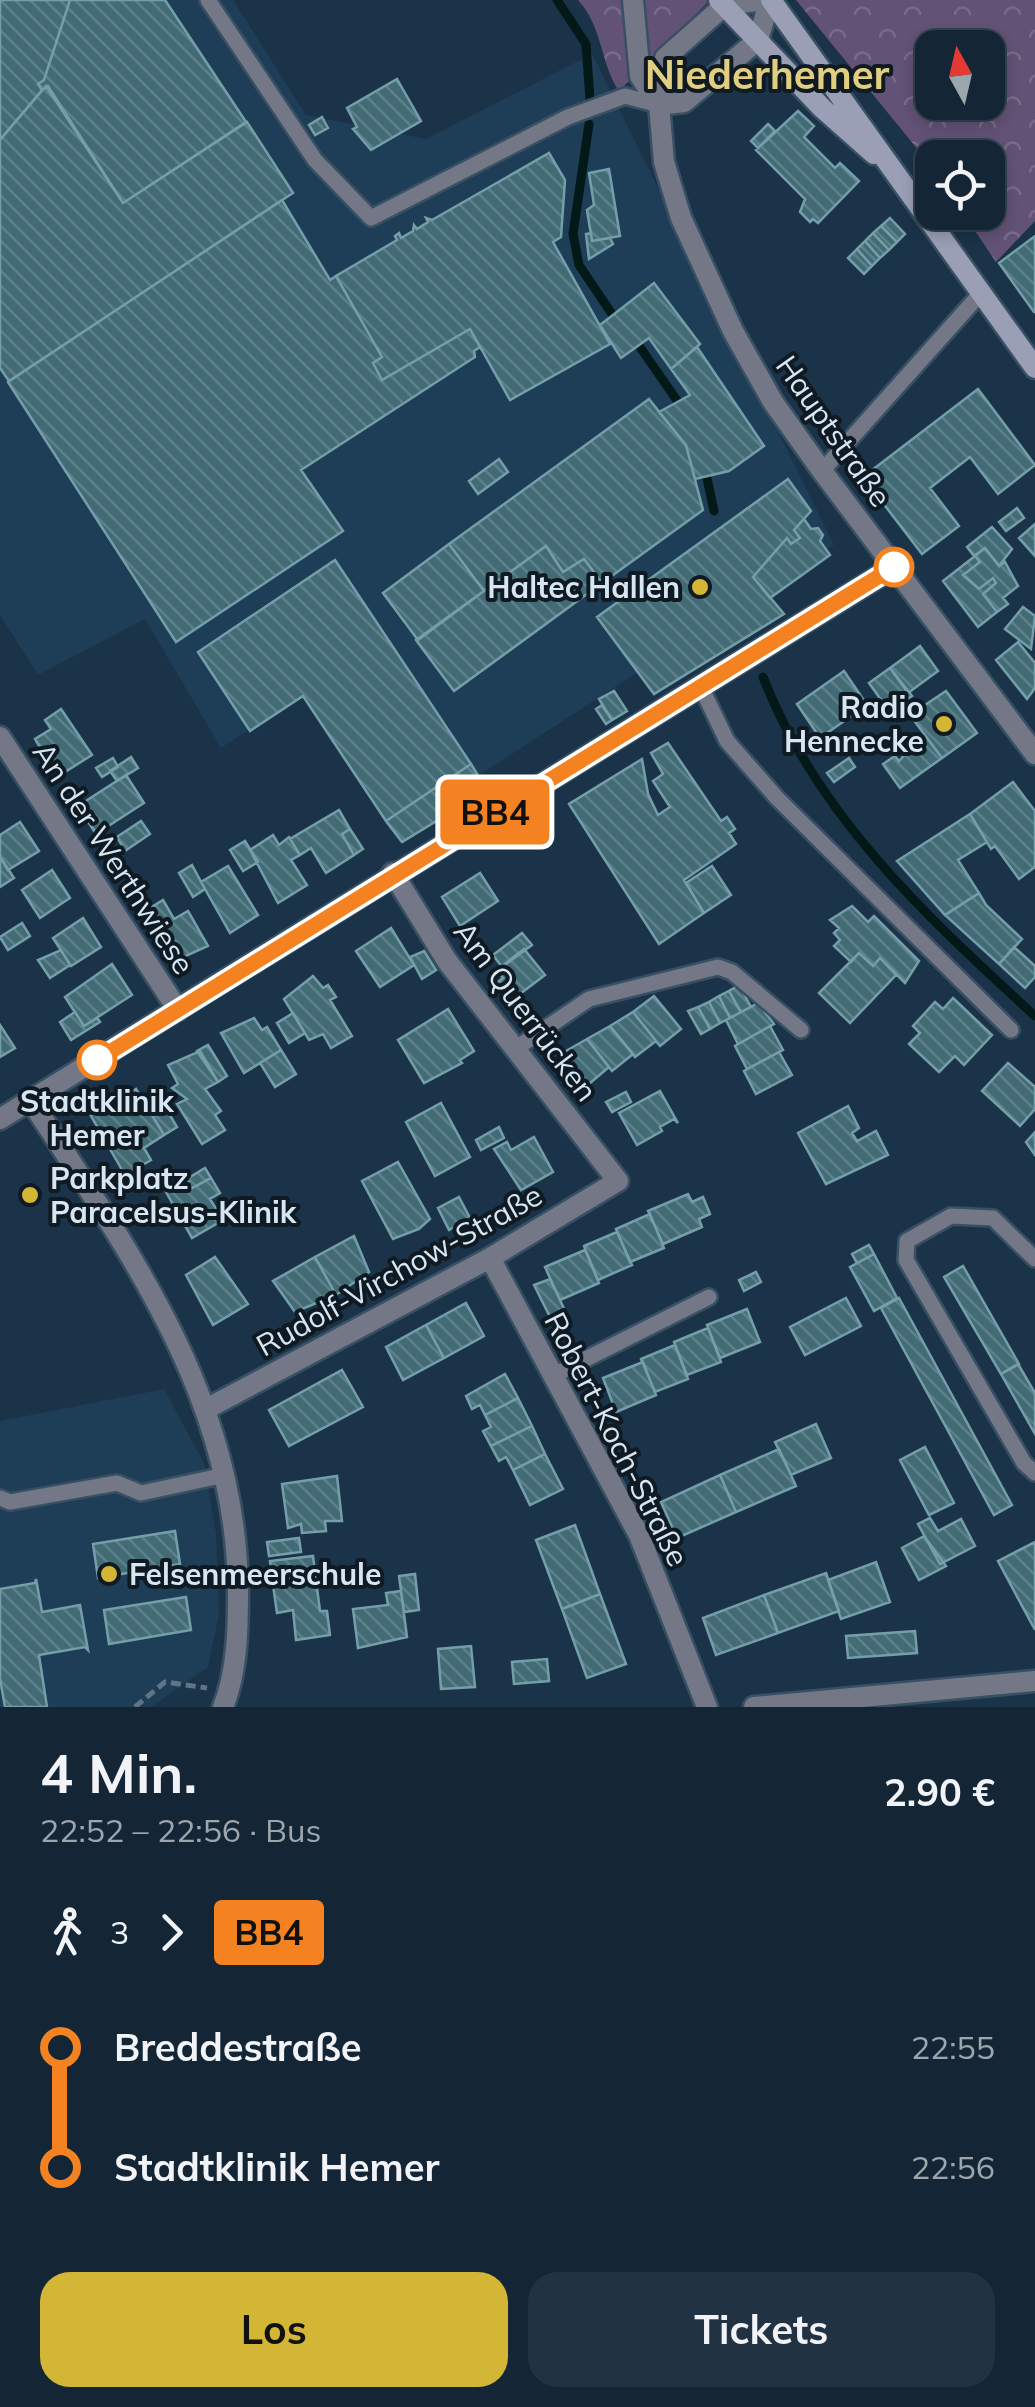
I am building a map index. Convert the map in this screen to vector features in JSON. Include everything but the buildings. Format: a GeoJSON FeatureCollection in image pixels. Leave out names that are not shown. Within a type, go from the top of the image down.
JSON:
{"type":"FeatureCollection","features":[{"type":"Feature","properties":{"kind":"main road"},"geometry":{"type":"LineString","coordinates":[[769,0],[1035,368]]}},
{"type":"Feature","properties":{"kind":"main road"},"geometry":{"type":"LineString","coordinates":[[722,3],[822,108],[897,174]]}},
{"type":"Feature","properties":{"kind":"street","name":"Hauptstraße"},"geometry":{"type":"LineString","coordinates":[[633,0],[640,76],[658,105]]}},
{"type":"Feature","properties":{"kind":"street"},"geometry":{"type":"LineString","coordinates":[[658,105],[684,102],[758,40],[769,0],[722,3]]}},
{"type":"Feature","properties":{"kind":"street","name":"Hauptstraße"},"geometry":{"type":"LineString","coordinates":[[722,3],[666,58],[658,105],[664,162],[681,218],[733,331],[773,402],[1035,754]]}},
{"type":"Feature","properties":{"kind":"street"},"geometry":{"type":"LineString","coordinates":[[0,1119],[894,567]]}},
{"type":"Feature","properties":{"kind":"street","name":"An der Werthwiese"},"geometry":{"type":"LineString","coordinates":[[0,737],[178,1010]]}},
{"type":"Feature","properties":{"kind":"street","name":"Am Querrücken"},"geometry":{"type":"LineString","coordinates":[[393,873],[447,961],[618,1181]]}},
{"type":"Feature","properties":{"kind":"street"},"geometry":{"type":"LineString","coordinates":[[31,1101],[174,1334],[208,1408],[226,1475],[238,1580],[227,1699]]}},
{"type":"Feature","properties":{"kind":"street","name":"Rudolf-Virchow-Straße"},"geometry":{"type":"LineString","coordinates":[[208,1408],[490,1258],[618,1181]]}},
{"type":"Feature","properties":{"kind":"street","name":"Robert-Koch-Straße"},"geometry":{"type":"LineString","coordinates":[[490,1258],[639,1535],[706,1707]]}},
{"type":"Feature","properties":{"kind":"street"},"geometry":{"type":"LineString","coordinates":[[754,1707],[1035,1681]]}},
{"type":"Feature","properties":{"kind":"lane"},"geometry":{"type":"LineString","coordinates":[[208,0],[315,160],[371,218],[568,117],[625,96],[658,105]]}},
{"type":"Feature","properties":{"kind":"lane"},"geometry":{"type":"LineString","coordinates":[[822,471],[981,293]]}},
{"type":"Feature","properties":{"kind":"lane"},"geometry":{"type":"LineString","coordinates":[[702,689],[727,741],[777,798],[1011,1030]]}},
{"type":"Feature","properties":{"kind":"lane"},"geometry":{"type":"LineString","coordinates":[[515,1049],[589,999],[718,967],[732,972],[800,1030]]}},
{"type":"Feature","properties":{"kind":"lane"},"geometry":{"type":"LineString","coordinates":[[1035,1259],[994,1218],[951,1216],[907,1241],[906,1260],[1024,1463],[1035,1473]]}},
{"type":"Feature","properties":{"kind":"lane"},"geometry":{"type":"LineString","coordinates":[[554,1376],[709,1297]]}},
{"type":"Feature","properties":{"kind":"lane"},"geometry":{"type":"LineString","coordinates":[[0,1498],[10,1502],[116,1483],[140,1493],[226,1475]]}},
{"type":"Feature","properties":{"kind":"path"},"geometry":{"type":"LineString","coordinates":[[134,1707],[165,1682],[227,1699]]}},
{"type":"Feature","properties":{"kind":"shaded area"},"geometry":{"type":"Polygon","coordinates":[[[0,0],[233,0],[306,115],[426,139],[592,54],[834,545],[407,822],[314,686],[221,748],[145,619],[38,675],[0,615],[0,0]]]}},
{"type":"Feature","properties":{"kind":"shaded area","name":"Felsenmeerschule"},"geometry":{"type":"Polygon","coordinates":[[[164,1389],[204,1463],[216,1534],[219,1614],[208,1667],[151,1707],[0,1707],[0,1421],[164,1389]]]}},
{"type":"Feature","properties":{"kind":"green space"},"geometry":{"type":"Polygon","coordinates":[[[578,0],[710,0],[619,91],[592,22],[578,0]]]}},
{"type":"Feature","properties":{"kind":"green space"},"geometry":{"type":"Polygon","coordinates":[[[796,0],[1035,0],[1035,221],[996,262],[974,230],[1005,230],[1005,140],[915,140],[915,146],[796,0]]]}},
{"type":"Feature","properties":{"kind":"waterway"},"geometry":{"type":"LineString","coordinates":[[557,0],[586,44],[590,99]]}},
{"type":"Feature","properties":{"kind":"waterway"},"geometry":{"type":"LineString","coordinates":[[589,124],[573,234],[579,265],[612,314]]}},
{"type":"Feature","properties":{"kind":"waterway"},"geometry":{"type":"LineString","coordinates":[[640,347],[678,402]]}},
{"type":"Feature","properties":{"kind":"waterway"},"geometry":{"type":"LineString","coordinates":[[707,478],[714,511]]}},
{"type":"Feature","properties":{"kind":"waterway"},"geometry":{"type":"LineString","coordinates":[[763,677],[813,775],[844,819],[916,902],[1035,1016]]}},
{"type":"Feature","properties":{"kind":"bus line","name":"BB4"},"geometry":{"type":"LineString","coordinates":[[97,1060],[393,873],[702,689],[894,567]]}},
{"type":"Feature","properties":{"kind":"place","name":"Haltec Hallen"},"geometry":{"type":"Point","coordinates":[700,587]}},
{"type":"Feature","properties":{"kind":"place","name":"Radio Hennecke"},"geometry":{"type":"Point","coordinates":[944,724]}},
{"type":"Feature","properties":{"kind":"place","name":"Stadtklinik Hemer"},"geometry":{"type":"Point","coordinates":[97,1060]}},
{"type":"Feature","properties":{"kind":"place","name":"Parkplatz Paracelsus-Klinik"},"geometry":{"type":"Point","coordinates":[30,1195]}},
{"type":"Feature","properties":{"kind":"place","name":"Felsenmeerschule"},"geometry":{"type":"Point","coordinates":[109,1574]}},
{"type":"Feature","properties":{"kind":"district","name":"Niederhemer"},"geometry":{"type":"Point","coordinates":[767,74]}}]}
